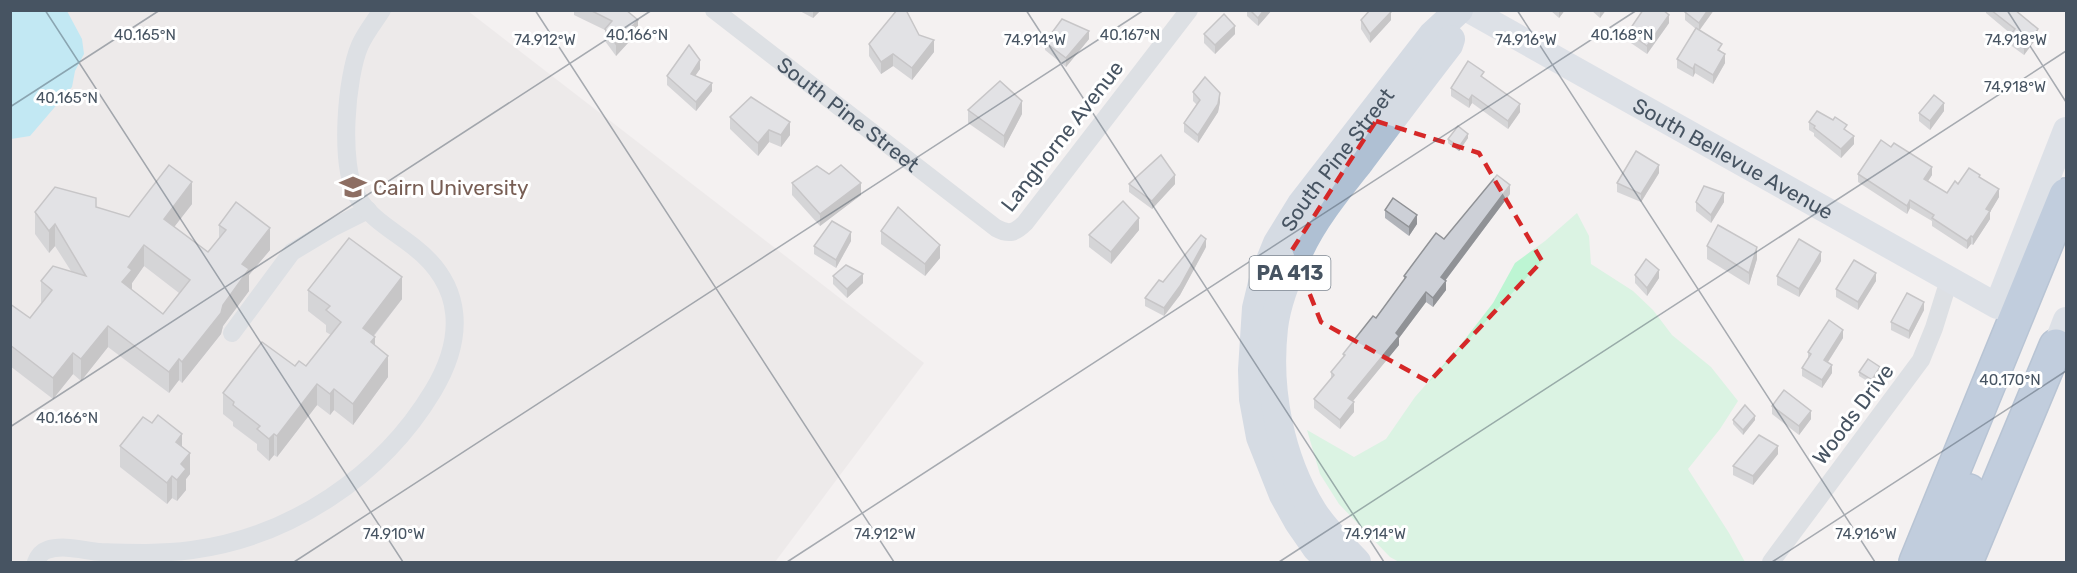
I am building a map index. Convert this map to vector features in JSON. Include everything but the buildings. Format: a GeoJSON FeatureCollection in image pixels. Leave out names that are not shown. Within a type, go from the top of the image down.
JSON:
{"type":"FeatureCollection","features":[{"type":"Feature","properties":{"kind":"highway"},"geometry":{"type":"LineString","coordinates":[[1916,562],[2067,195]]}},
{"type":"Feature","properties":{"kind":"highway"},"geometry":{"type":"LineString","coordinates":[[1942,562],[2026,345],[2067,248]]}},
{"type":"Feature","properties":{"kind":"highway"},"geometry":{"type":"LineString","coordinates":[[1909,562],[1921,511],[1997,306]]}},
{"type":"Feature","properties":{"kind":"highway"},"geometry":{"type":"LineString","coordinates":[[1966,562],[2063,340]]}},
{"type":"Feature","properties":{"kind":"main road","name":"South Pine Street"},"geometry":{"type":"LineString","coordinates":[[1330,562],[1316,548],[1298,522],[1283,495],[1260,437],[1252,399],[1256,308],[1264,275],[1278,243],[1301,204],[1432,35],[1460,10]]}},
{"type":"Feature","properties":{"kind":"main road","name":"South Pine Street"},"geometry":{"type":"LineString","coordinates":[[1357,562],[1336,541],[1314,512],[1301,489],[1283,444],[1275,404],[1274,327],[1283,288],[1301,248],[1332,199],[1449,45],[1460,10]]}},
{"type":"Feature","properties":{"kind":"street"},"geometry":{"type":"LineString","coordinates":[[41,556],[63,548],[146,558],[243,539],[273,529],[323,503],[360,476],[398,438],[433,392],[448,362],[456,326],[453,303],[446,282],[433,262],[390,230],[368,210],[356,195],[349,170],[347,122],[353,65],[360,44],[382,10]]}},
{"type":"Feature","properties":{"kind":"street","name":"South Pine Street"},"geometry":{"type":"LineString","coordinates":[[714,10],[996,228],[1005,233],[1014,232]]}},
{"type":"Feature","properties":{"kind":"street","name":"Langhorne Avenue"},"geometry":{"type":"LineString","coordinates":[[1014,232],[1025,223],[1189,10]]}},
{"type":"Feature","properties":{"kind":"street","name":"South Bellevue Avenue"},"geometry":{"type":"LineString","coordinates":[[1469,10],[1997,306]]}},
{"type":"Feature","properties":{"kind":"street"},"geometry":{"type":"LineString","coordinates":[[1997,306],[2067,130]]}},
{"type":"Feature","properties":{"kind":"street"},"geometry":{"type":"LineString","coordinates":[[232,333],[292,252],[368,210]]}},
{"type":"Feature","properties":{"kind":"street","name":"Woods Drive"},"geometry":{"type":"LineString","coordinates":[[1771,562],[1921,360],[1949,280]]}},
{"type":"Feature","properties":{"kind":"highlighted area"},"geometry":{"type":"Polygon","coordinates":[[[1376,121],[1479,153],[1542,261],[1429,382],[1321,322],[1292,250],[1376,121]]]}},
{"type":"Feature","properties":{"kind":"shaded area","name":"Cairn University"},"geometry":{"type":"Polygon","coordinates":[[[10,11],[468,11],[924,363],[775,562],[11,562],[10,11]]]}},
{"type":"Feature","properties":{"kind":"green space"},"geometry":{"type":"Polygon","coordinates":[[[1577,213],[1589,236],[1591,264],[1633,291],[1653,310],[1672,335],[1711,367],[1738,401],[1720,429],[1688,469],[1745,562],[1399,562],[1390,557],[1339,504],[1320,474],[1307,430],[1354,457],[1386,439],[1415,397],[1459,347],[1493,303],[1515,263],[1577,213]]]}},
{"type":"Feature","properties":{"kind":"water"},"geometry":{"type":"Polygon","coordinates":[[[11,10],[67,11],[82,39],[84,54],[75,71],[72,87],[30,136],[11,139],[11,10]]]}},
{"type":"Feature","properties":{"kind":"place","name":"Cairn University"},"geometry":{"type":"Point","coordinates":[353,187]}}]}
